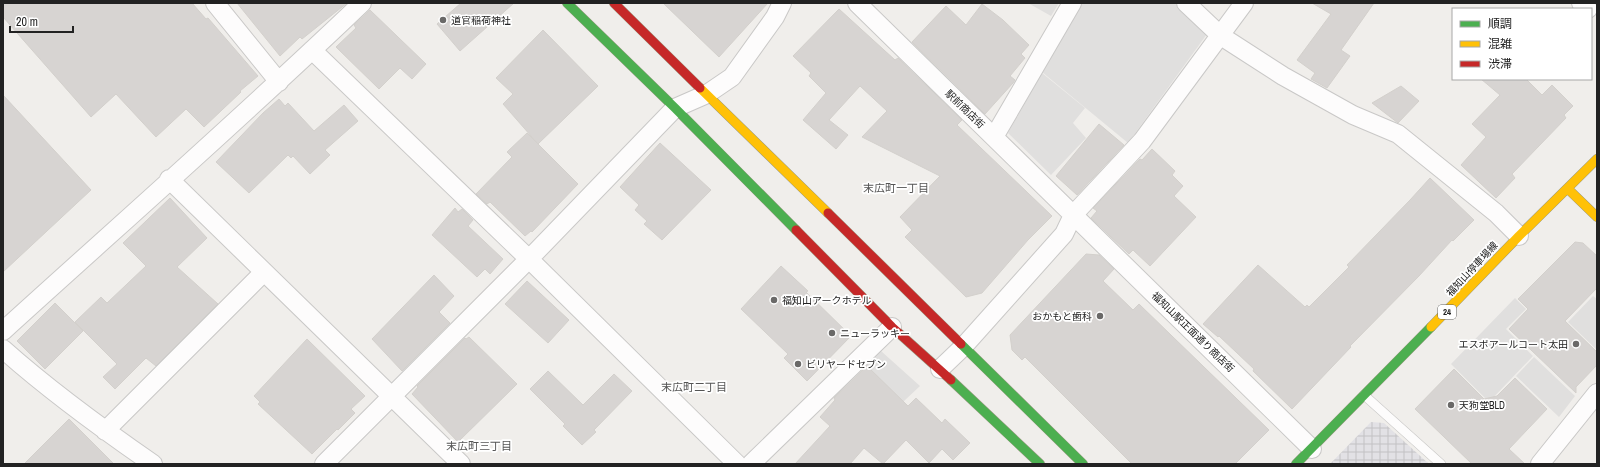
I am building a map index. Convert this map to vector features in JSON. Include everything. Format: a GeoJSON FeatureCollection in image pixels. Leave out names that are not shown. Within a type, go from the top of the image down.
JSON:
{"type":"FeatureCollection","features":[{"type":"Feature","properties":{"kind":"street"},"geometry":{"type":"LineString","coordinates":[[215,3],[279,82]]}},
{"type":"Feature","properties":{"kind":"street"},"geometry":{"type":"LineString","coordinates":[[3,331],[279,82],[362,3]]}},
{"type":"Feature","properties":{"kind":"street"},"geometry":{"type":"LineString","coordinates":[[567,3],[675,108],[892,327],[940,369],[1040,464]]}},
{"type":"Feature","properties":{"kind":"street"},"geometry":{"type":"LineString","coordinates":[[614,3],[1083,464]]}},
{"type":"Feature","properties":{"kind":"street"},"geometry":{"type":"LineString","coordinates":[[324,464],[529,259],[675,108],[707,94],[732,76],[775,17],[782,3]]}},
{"type":"Feature","properties":{"kind":"street"},"geometry":{"type":"LineString","coordinates":[[994,137],[1072,3]]}},
{"type":"Feature","properties":{"kind":"street"},"geometry":{"type":"LineString","coordinates":[[1186,3],[1221,36],[1284,76],[1353,115],[1398,134],[1496,213],[1519,236]]}},
{"type":"Feature","properties":{"kind":"street"},"geometry":{"type":"LineString","coordinates":[[940,369],[963,347],[1064,234],[1073,215],[1142,141],[1244,3]]}},
{"type":"Feature","properties":{"kind":"street","name":"駅前商店街"},"geometry":{"type":"LineString","coordinates":[[864,6],[1073,215]]}},
{"type":"Feature","properties":{"kind":"street"},"geometry":{"type":"LineString","coordinates":[[312,50],[529,259],[738,464]]}},
{"type":"Feature","properties":{"kind":"street","name":"福知山停車場線"},"geometry":{"type":"LineString","coordinates":[[1296,464],[1448,311],[1519,236],[1597,159]]}},
{"type":"Feature","properties":{"kind":"street"},"geometry":{"type":"LineString","coordinates":[[170,179],[460,464]]}},
{"type":"Feature","properties":{"kind":"street"},"geometry":{"type":"LineString","coordinates":[[1568,189],[1597,217]]}},
{"type":"Feature","properties":{"kind":"street","name":"福知山駅正面通り商店街"},"geometry":{"type":"LineString","coordinates":[[1073,215],[1312,449]]}},
{"type":"Feature","properties":{"kind":"street"},"geometry":{"type":"LineString","coordinates":[[105,431],[264,272]]}},
{"type":"Feature","properties":{"kind":"street"},"geometry":{"type":"LineString","coordinates":[[751,464],[892,327]]}},
{"type":"Feature","properties":{"kind":"street"},"geometry":{"type":"LineString","coordinates":[[3,349],[39,382],[105,431],[153,464]]}},
{"type":"Feature","properties":{"kind":"street"},"geometry":{"type":"LineString","coordinates":[[1540,464],[1597,393]]}},
{"type":"Feature","properties":{"kind":"lane"},"geometry":{"type":"LineString","coordinates":[[1364,395],[1441,464]]}},
{"type":"Feature","properties":{"kind":"shaded area"},"geometry":{"type":"Polygon","coordinates":[[[1028,3],[1059,3],[1051,16],[1028,3]]]}},
{"type":"Feature","properties":{"kind":"shaded area"},"geometry":{"type":"Polygon","coordinates":[[[1082,3],[1175,3],[1207,34],[1128,143],[1042,72],[1082,3]]]}},
{"type":"Feature","properties":{"kind":"shaded area"},"geometry":{"type":"Polygon","coordinates":[[[1042,73],[1085,108],[1073,123],[1086,138],[1051,175],[1008,133],[1042,73]]]}},
{"type":"Feature","properties":{"kind":"shaded area"},"geometry":{"type":"Polygon","coordinates":[[[1593,296],[1597,299],[1597,350],[1568,322],[1593,296]]]}},
{"type":"Feature","properties":{"kind":"shaded area"},"geometry":{"type":"Polygon","coordinates":[[[1515,298],[1526,309],[1506,329],[1533,356],[1489,402],[1451,364],[1515,298]]]}},
{"type":"Feature","properties":{"kind":"shaded area"},"geometry":{"type":"Polygon","coordinates":[[[881,351],[920,386],[903,402],[866,366],[881,351]]]}},
{"type":"Feature","properties":{"kind":"shaded area"},"geometry":{"type":"Polygon","coordinates":[[[1534,357],[1575,396],[1559,417],[1516,376],[1534,357]]]}},
{"type":"Feature","properties":{"kind":"shaded area"},"geometry":{"type":"Polygon","coordinates":[[[1371,422],[1384,423],[1429,464],[1330,464],[1371,422]]]}},
{"type":"Feature","properties":{"kind":"building"},"geometry":{"type":"Polygon","coordinates":[[[3,3],[192,3],[206,19],[208,18],[258,76],[240,91],[241,92],[204,127],[186,109],[156,137],[116,94],[91,117],[3,17],[3,3]]]}},
{"type":"Feature","properties":{"kind":"building"},"geometry":{"type":"Polygon","coordinates":[[[237,3],[347,3],[302,39],[300,37],[280,56],[237,3]]]}},
{"type":"Feature","properties":{"kind":"building"},"geometry":{"type":"Polygon","coordinates":[[[461,3],[514,3],[460,51],[437,24],[461,3]]]}},
{"type":"Feature","properties":{"kind":"building"},"geometry":{"type":"Polygon","coordinates":[[[663,3],[768,3],[719,57],[663,3]]]}},
{"type":"Feature","properties":{"kind":"building"},"geometry":{"type":"Polygon","coordinates":[[[1312,3],[1374,3],[1341,50],[1350,56],[1327,88],[1311,79],[1315,73],[1297,60],[1331,14],[1312,3]]]}},
{"type":"Feature","properties":{"kind":"building"},"geometry":{"type":"Polygon","coordinates":[[[982,4],[1003,20],[1029,45],[1021,54],[1025,58],[1010,76],[1015,80],[985,114],[912,42],[946,6],[966,25],[982,4]]]}},
{"type":"Feature","properties":{"kind":"building"},"geometry":{"type":"Polygon","coordinates":[[[839,9],[895,60],[898,58],[962,120],[957,125],[1052,216],[1028,240],[982,293],[966,297],[905,237],[912,230],[900,217],[940,176],[862,137],[887,111],[860,86],[829,120],[848,135],[836,149],[803,120],[826,93],[809,76],[811,73],[793,56],[839,9]]]}},
{"type":"Feature","properties":{"kind":"building"},"geometry":{"type":"Polygon","coordinates":[[[370,10],[426,64],[412,79],[400,68],[379,89],[336,47],[356,28],[354,25],[370,10]]]}},
{"type":"Feature","properties":{"kind":"building"},"geometry":{"type":"Polygon","coordinates":[[[543,30],[598,86],[538,144],[503,104],[513,94],[496,78],[543,30]]]}},
{"type":"Feature","properties":{"kind":"building"},"geometry":{"type":"Polygon","coordinates":[[[1482,80],[1527,80],[1542,95],[1552,85],[1573,106],[1564,115],[1566,118],[1512,174],[1515,178],[1496,198],[1461,165],[1486,137],[1472,124],[1500,95],[1482,80]]]}},
{"type":"Feature","properties":{"kind":"building"},"geometry":{"type":"Polygon","coordinates":[[[1401,86],[1419,101],[1398,123],[1372,103],[1401,86]]]}},
{"type":"Feature","properties":{"kind":"building"},"geometry":{"type":"Polygon","coordinates":[[[3,95],[91,190],[3,272],[3,95]]]}},
{"type":"Feature","properties":{"kind":"building"},"geometry":{"type":"Polygon","coordinates":[[[279,99],[285,106],[288,103],[314,131],[344,105],[358,121],[325,150],[330,155],[310,174],[293,156],[291,158],[288,155],[249,193],[216,162],[263,113],[279,99]]]}},
{"type":"Feature","properties":{"kind":"building"},"geometry":{"type":"Polygon","coordinates":[[[1099,124],[1124,145],[1077,195],[1056,176],[1099,124]]]}},
{"type":"Feature","properties":{"kind":"building"},"geometry":{"type":"Polygon","coordinates":[[[527,133],[578,184],[532,232],[531,231],[525,236],[490,202],[487,204],[476,194],[512,157],[507,152],[527,133]]]}},
{"type":"Feature","properties":{"kind":"building"},"geometry":{"type":"Polygon","coordinates":[[[660,143],[711,190],[662,240],[644,224],[647,221],[635,210],[639,205],[620,187],[660,143]]]}},
{"type":"Feature","properties":{"kind":"building"},"geometry":{"type":"Polygon","coordinates":[[[1152,149],[1175,171],[1172,175],[1183,186],[1174,196],[1196,217],[1150,266],[1133,250],[1129,254],[1091,218],[1097,211],[1093,208],[1140,159],[1142,160],[1152,149]]]}},
{"type":"Feature","properties":{"kind":"building"},"geometry":{"type":"Polygon","coordinates":[[[1430,178],[1474,220],[1453,241],[1452,240],[1292,409],[1253,371],[1254,369],[1219,336],[1218,337],[1203,324],[1258,265],[1305,307],[1307,305],[1309,307],[1349,267],[1347,265],[1430,178]]]}},
{"type":"Feature","properties":{"kind":"building"},"geometry":{"type":"Polygon","coordinates":[[[170,198],[207,238],[177,267],[218,304],[156,366],[146,358],[115,389],[103,377],[117,364],[75,322],[101,297],[107,303],[146,266],[123,243],[170,198]]]}},
{"type":"Feature","properties":{"kind":"building"},"geometry":{"type":"Polygon","coordinates":[[[455,208],[458,212],[462,209],[473,220],[468,226],[503,259],[490,274],[485,269],[477,277],[432,235],[455,208]]]}},
{"type":"Feature","properties":{"kind":"building"},"geometry":{"type":"Polygon","coordinates":[[[1575,242],[1583,243],[1597,256],[1597,288],[1565,321],[1597,352],[1597,365],[1576,387],[1576,393],[1509,329],[1528,309],[1518,299],[1575,242]]]}},
{"type":"Feature","properties":{"kind":"building"},"geometry":{"type":"Polygon","coordinates":[[[1086,254],[1099,255],[1114,269],[1103,281],[1133,310],[1139,304],[1269,430],[1235,464],[1132,464],[1025,357],[1022,360],[1012,350],[1010,335],[1086,254]]]}},
{"type":"Feature","properties":{"kind":"building"},"geometry":{"type":"Polygon","coordinates":[[[781,266],[808,291],[806,292],[851,336],[807,381],[784,358],[788,354],[741,309],[781,266]]]}},
{"type":"Feature","properties":{"kind":"building"},"geometry":{"type":"Polygon","coordinates":[[[434,275],[454,296],[439,312],[450,323],[402,371],[372,339],[434,275]]]}},
{"type":"Feature","properties":{"kind":"building"},"geometry":{"type":"Polygon","coordinates":[[[527,281],[569,320],[548,343],[505,304],[527,281]]]}},
{"type":"Feature","properties":{"kind":"building"},"geometry":{"type":"Polygon","coordinates":[[[55,303],[83,331],[45,369],[17,341],[55,303]]]}},
{"type":"Feature","properties":{"kind":"building"},"geometry":{"type":"Polygon","coordinates":[[[469,337],[517,384],[458,442],[412,394],[418,387],[417,386],[465,338],[466,339],[469,337]]]}},
{"type":"Feature","properties":{"kind":"building"},"geometry":{"type":"Polygon","coordinates":[[[307,339],[365,396],[351,409],[355,413],[312,454],[258,404],[260,402],[254,396],[307,339]]]}},
{"type":"Feature","properties":{"kind":"building"},"geometry":{"type":"Polygon","coordinates":[[[867,366],[908,406],[916,398],[942,423],[945,419],[970,443],[953,460],[942,449],[929,463],[906,440],[883,464],[864,448],[850,464],[795,464],[830,426],[820,417],[835,400],[834,398],[867,366]]]}},
{"type":"Feature","properties":{"kind":"building"},"geometry":{"type":"Polygon","coordinates":[[[1454,369],[1484,399],[1497,396],[1515,378],[1547,409],[1509,449],[1525,464],[1472,464],[1415,409],[1454,369]]]}},
{"type":"Feature","properties":{"kind":"building"},"geometry":{"type":"Polygon","coordinates":[[[548,371],[583,405],[614,374],[632,391],[594,430],[596,432],[582,445],[563,426],[565,424],[530,389],[548,371]]]}},
{"type":"Feature","properties":{"kind":"building"},"geometry":{"type":"Polygon","coordinates":[[[69,419],[114,464],[24,464],[69,419]]]}},
{"type":"Feature","properties":{"kind":"traffic: fast"},"geometry":{"type":"LineString","coordinates":[[567,3],[675,108],[796,230]]}},
{"type":"Feature","properties":{"kind":"traffic: fast"},"geometry":{"type":"LineString","coordinates":[[1296,464],[1431,327]]}},
{"type":"Feature","properties":{"kind":"traffic: fast"},"geometry":{"type":"LineString","coordinates":[[961,344],[1083,464]]}},
{"type":"Feature","properties":{"kind":"traffic: fast"},"geometry":{"type":"LineString","coordinates":[[951,380],[1040,464]]}},
{"type":"Feature","properties":{"kind":"traffic: slow"},"geometry":{"type":"LineString","coordinates":[[700,88],[828,213]]}},
{"type":"Feature","properties":{"kind":"traffic: slow"},"geometry":{"type":"LineString","coordinates":[[1431,327],[1519,236],[1597,159]]}},
{"type":"Feature","properties":{"kind":"traffic: slow"},"geometry":{"type":"LineString","coordinates":[[1568,189],[1597,217]]}},
{"type":"Feature","properties":{"kind":"traffic: jam"},"geometry":{"type":"LineString","coordinates":[[614,3],[700,88]]}},
{"type":"Feature","properties":{"kind":"traffic: jam"},"geometry":{"type":"LineString","coordinates":[[828,213],[961,344]]}},
{"type":"Feature","properties":{"kind":"traffic: jam"},"geometry":{"type":"LineString","coordinates":[[796,230],[892,327],[951,380]]}},
{"type":"Feature","properties":{"kind":"place","name":"道官稲荷神社"},"geometry":{"type":"Point","coordinates":[443,20]}},
{"type":"Feature","properties":{"kind":"place","name":"福知山アークホテル"},"geometry":{"type":"Point","coordinates":[774,300]}},
{"type":"Feature","properties":{"kind":"place","name":"おかもと歯科"},"geometry":{"type":"Point","coordinates":[1100,316]}},
{"type":"Feature","properties":{"kind":"place","name":"ニューラッキー"},"geometry":{"type":"Point","coordinates":[832,333]}},
{"type":"Feature","properties":{"kind":"place","name":"エスポアールコート太田"},"geometry":{"type":"Point","coordinates":[1576,344]}},
{"type":"Feature","properties":{"kind":"place","name":"ビリヤードセブン"},"geometry":{"type":"Point","coordinates":[798,364]}},
{"type":"Feature","properties":{"kind":"place","name":"天狗堂BLD"},"geometry":{"type":"Point","coordinates":[1451,405]}},
{"type":"Feature","properties":{"kind":"district","name":"末広町一丁目"},"geometry":{"type":"Point","coordinates":[896,188]}},
{"type":"Feature","properties":{"kind":"district","name":"末広町二丁目"},"geometry":{"type":"Point","coordinates":[694,387]}},
{"type":"Feature","properties":{"kind":"district","name":"末広町三丁目"},"geometry":{"type":"Point","coordinates":[479,446]}}]}
